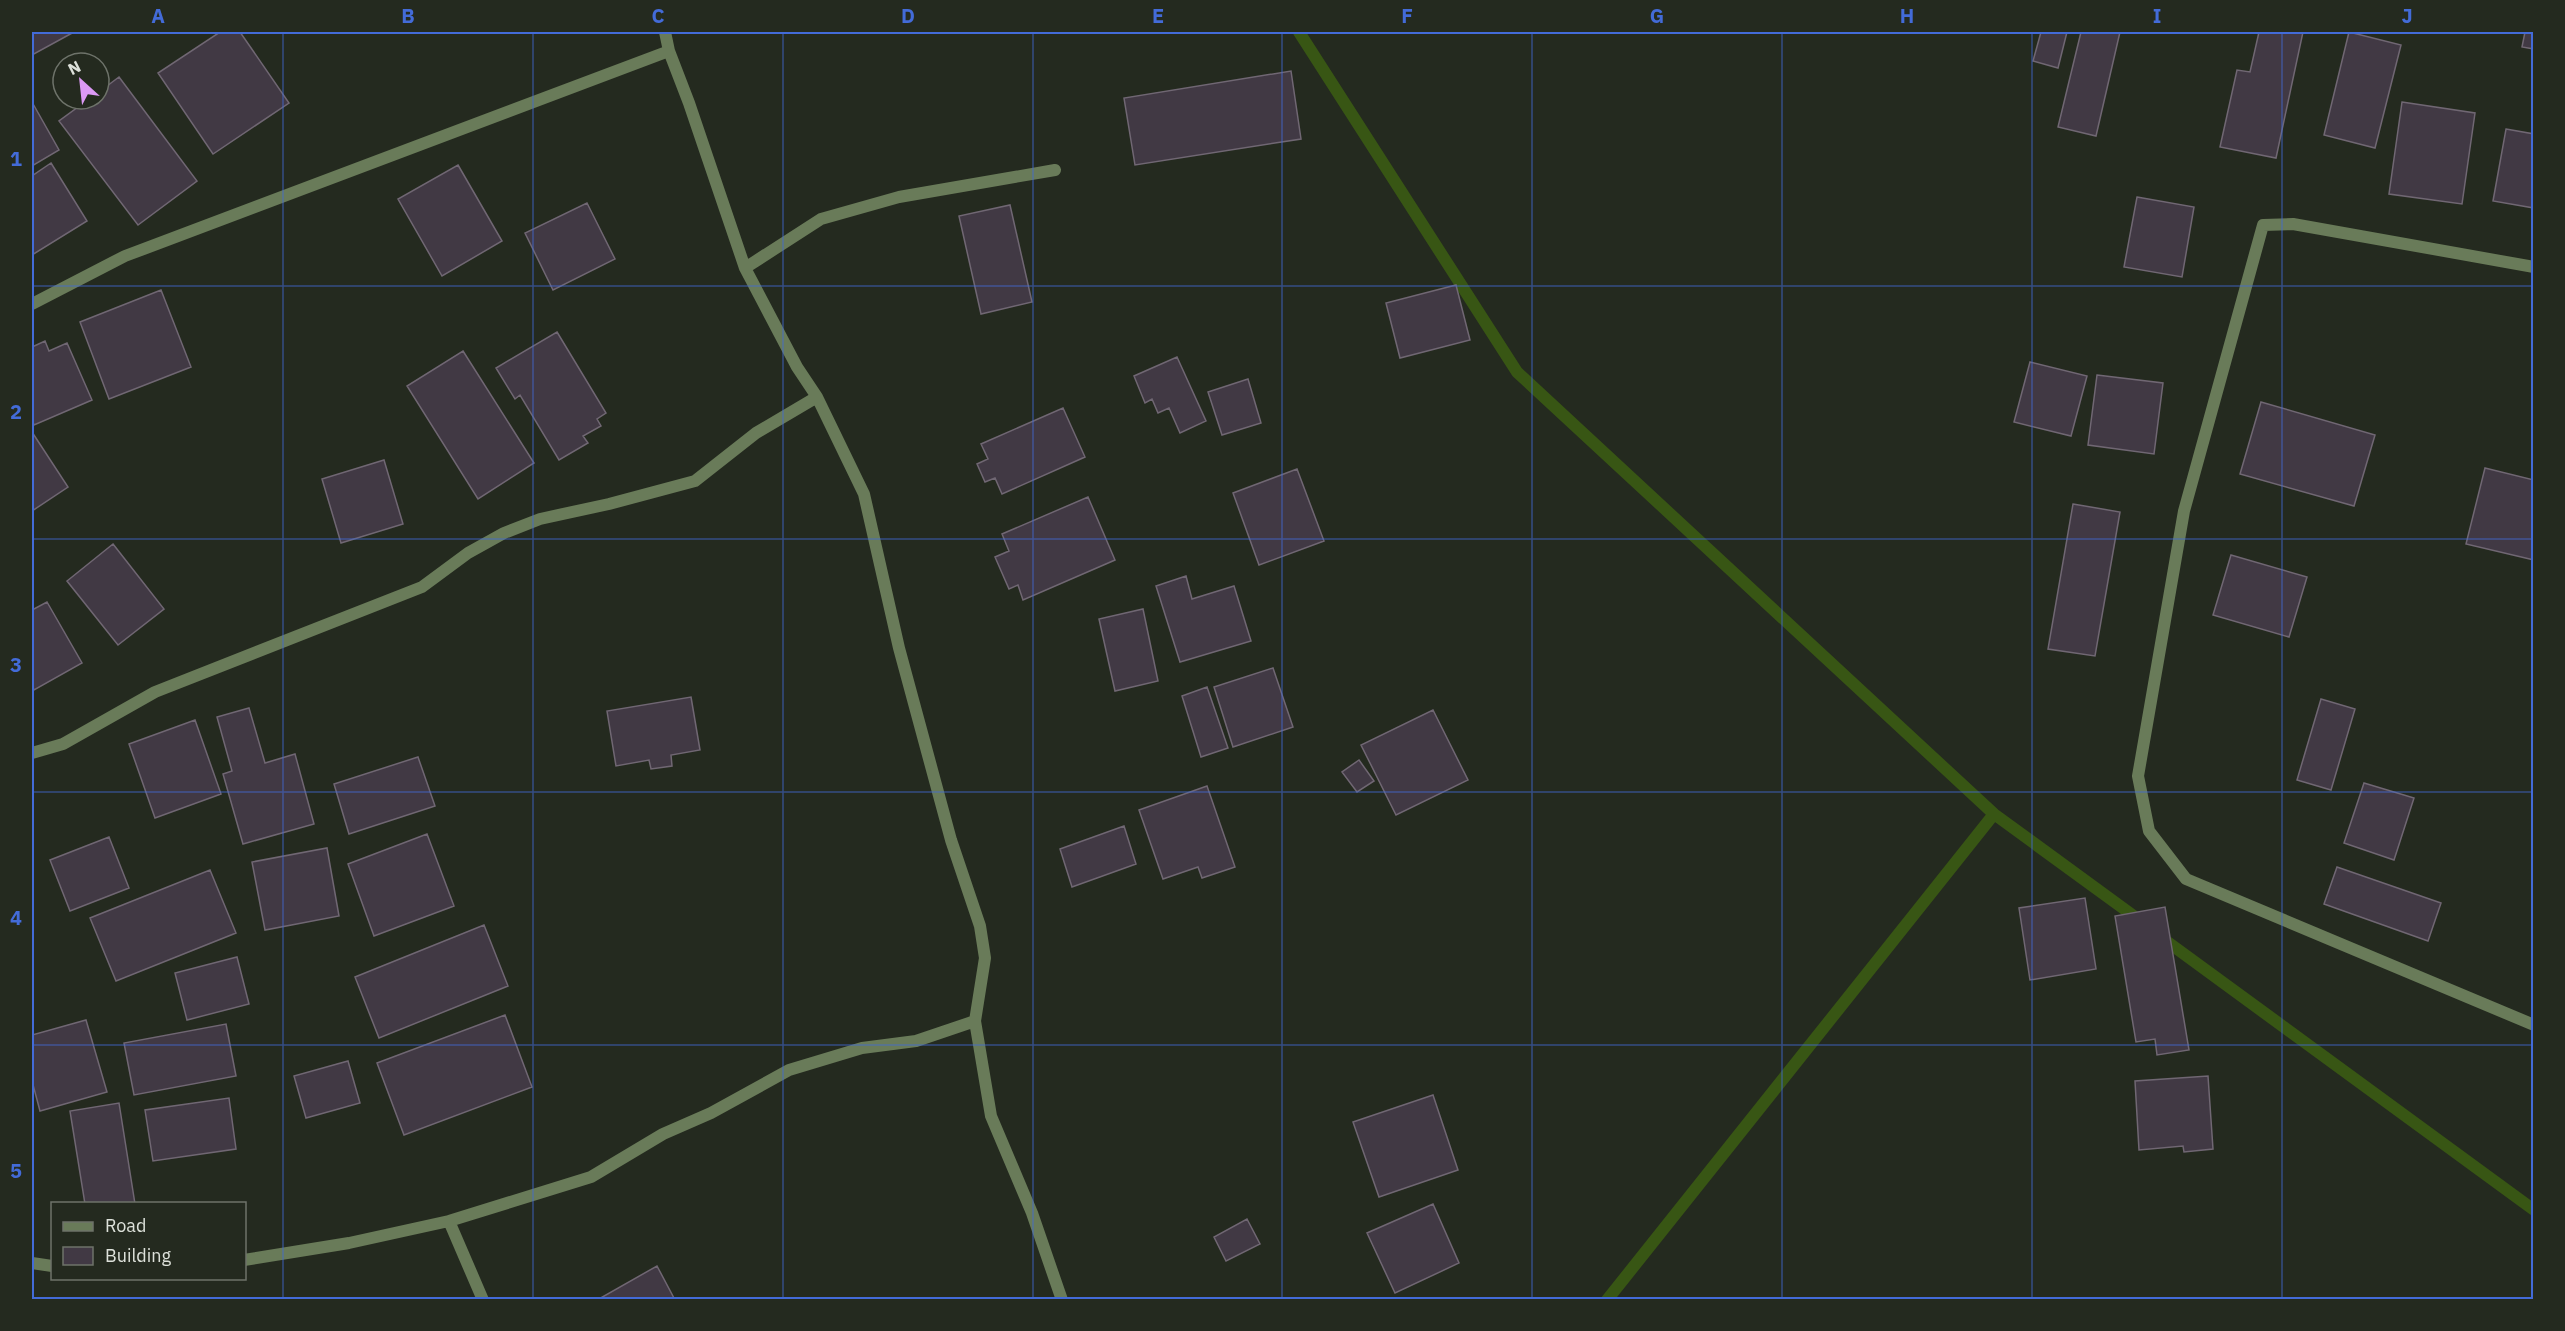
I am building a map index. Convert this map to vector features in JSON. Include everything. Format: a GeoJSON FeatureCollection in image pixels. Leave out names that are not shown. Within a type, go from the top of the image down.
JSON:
{"type":"FeatureCollection","features":[{"type":"Feature","properties":{"kind":"street"},"geometry":{"type":"LineString","coordinates":[[665,32],[669,51],[745,268],[797,367],[817,397],[864,494],[899,648],[951,840],[980,926],[985,958],[975,1021],[991,1116],[1032,1213],[1062,1299]]}},
{"type":"Feature","properties":{"kind":"street"},"geometry":{"type":"LineString","coordinates":[[32,304],[125,256],[669,51]]}},
{"type":"Feature","properties":{"kind":"street"},"geometry":{"type":"LineString","coordinates":[[745,268],[821,219],[899,197],[1054,170]]}},
{"type":"Feature","properties":{"kind":"street"},"geometry":{"type":"LineString","coordinates":[[2534,267],[2293,224],[2263,225],[2184,511],[2138,776],[2149,831],[2186,879],[2534,1025]]}},
{"type":"Feature","properties":{"kind":"street"},"geometry":{"type":"LineString","coordinates":[[32,753],[63,744],[155,692],[422,587],[468,553],[522,526],[540,519],[609,504],[695,481],[756,433],[817,397]]}},
{"type":"Feature","properties":{"kind":"street"},"geometry":{"type":"LineString","coordinates":[[246,1260],[349,1243],[449,1221],[591,1177],[663,1134],[711,1113],[789,1070],[862,1048],[916,1041],[975,1021]]}},
{"type":"Feature","properties":{"kind":"street"},"geometry":{"type":"LineString","coordinates":[[449,1221],[483,1299]]}},
{"type":"Feature","properties":{"kind":"street"},"geometry":{"type":"LineString","coordinates":[[32,1263],[51,1266]]}},
{"type":"Feature","properties":{"kind":"building"},"geometry":{"type":"Polygon","coordinates":[[[32,32],[74,32],[32,55],[32,32]]]}},
{"type":"Feature","properties":{"kind":"building"},"geometry":{"type":"Polygon","coordinates":[[[220,32],[240,32],[289,103],[213,154],[158,73],[220,32]]]}},
{"type":"Feature","properties":{"kind":"building"},"geometry":{"type":"Polygon","coordinates":[[[2041,32],[2067,32],[2058,68],[2033,61],[2041,32]]]}},
{"type":"Feature","properties":{"kind":"building"},"geometry":{"type":"Polygon","coordinates":[[[2081,32],[2120,32],[2096,136],[2058,127],[2081,32]]]}},
{"type":"Feature","properties":{"kind":"building"},"geometry":{"type":"Polygon","coordinates":[[[2259,32],[2303,32],[2276,158],[2220,147],[2237,70],[2250,72],[2259,32]]]}},
{"type":"Feature","properties":{"kind":"building"},"geometry":{"type":"Polygon","coordinates":[[[2349,32],[2401,45],[2375,148],[2324,135],[2349,32]]]}},
{"type":"Feature","properties":{"kind":"building"},"geometry":{"type":"Polygon","coordinates":[[[2525,32],[2534,32],[2534,49],[2522,47],[2525,32]]]}},
{"type":"Feature","properties":{"kind":"building"},"geometry":{"type":"Polygon","coordinates":[[[1291,71],[1301,139],[1135,165],[1124,98],[1291,71]]]}},
{"type":"Feature","properties":{"kind":"building"},"geometry":{"type":"Polygon","coordinates":[[[119,77],[197,181],[138,225],[59,121],[73,111],[111,111],[111,83],[119,77]]]}},
{"type":"Feature","properties":{"kind":"building"},"geometry":{"type":"Polygon","coordinates":[[[32,102],[59,150],[32,166],[32,102]]]}},
{"type":"Feature","properties":{"kind":"building"},"geometry":{"type":"Polygon","coordinates":[[[2402,102],[2475,113],[2462,204],[2389,194],[2402,102]]]}},
{"type":"Feature","properties":{"kind":"building"},"geometry":{"type":"Polygon","coordinates":[[[2506,129],[2534,134],[2534,208],[2493,201],[2506,129]]]}},
{"type":"Feature","properties":{"kind":"building"},"geometry":{"type":"Polygon","coordinates":[[[51,163],[87,221],[32,255],[32,176],[51,163]]]}},
{"type":"Feature","properties":{"kind":"building"},"geometry":{"type":"Polygon","coordinates":[[[458,165],[502,241],[442,276],[398,199],[458,165]]]}},
{"type":"Feature","properties":{"kind":"building"},"geometry":{"type":"Polygon","coordinates":[[[2137,197],[2194,207],[2182,277],[2124,267],[2137,197]]]}},
{"type":"Feature","properties":{"kind":"building"},"geometry":{"type":"Polygon","coordinates":[[[587,203],[615,259],[553,290],[525,233],[587,203]]]}},
{"type":"Feature","properties":{"kind":"building"},"geometry":{"type":"Polygon","coordinates":[[[1010,205],[1032,302],[981,314],[959,216],[1010,205]]]}},
{"type":"Feature","properties":{"kind":"building"},"geometry":{"type":"Polygon","coordinates":[[[1456,285],[1470,340],[1400,358],[1386,303],[1456,285]]]}},
{"type":"Feature","properties":{"kind":"building"},"geometry":{"type":"Polygon","coordinates":[[[161,290],[191,367],[109,399],[80,322],[161,290]]]}},
{"type":"Feature","properties":{"kind":"building"},"geometry":{"type":"Polygon","coordinates":[[[557,332],[606,413],[597,419],[601,426],[583,436],[588,443],[559,460],[520,395],[515,399],[496,368],[557,332]]]}},
{"type":"Feature","properties":{"kind":"building"},"geometry":{"type":"Polygon","coordinates":[[[45,341],[49,351],[67,343],[92,400],[34,425],[32,419],[32,347],[45,341]]]}},
{"type":"Feature","properties":{"kind":"building"},"geometry":{"type":"Polygon","coordinates":[[[463,351],[534,463],[478,499],[407,386],[463,351]]]}},
{"type":"Feature","properties":{"kind":"building"},"geometry":{"type":"Polygon","coordinates":[[[1177,357],[1206,421],[1180,433],[1169,408],[1158,413],[1152,399],[1145,403],[1134,376],[1177,357]]]}},
{"type":"Feature","properties":{"kind":"building"},"geometry":{"type":"Polygon","coordinates":[[[2030,362],[2087,376],[2071,436],[2014,422],[2030,362]]]}},
{"type":"Feature","properties":{"kind":"building"},"geometry":{"type":"Polygon","coordinates":[[[2097,375],[2163,383],[2154,454],[2088,445],[2097,375]]]}},
{"type":"Feature","properties":{"kind":"building"},"geometry":{"type":"Polygon","coordinates":[[[1248,379],[1261,423],[1222,435],[1208,392],[1248,379]]]}},
{"type":"Feature","properties":{"kind":"building"},"geometry":{"type":"Polygon","coordinates":[[[2261,402],[2375,435],[2354,506],[2240,474],[2261,402]]]}},
{"type":"Feature","properties":{"kind":"building"},"geometry":{"type":"Polygon","coordinates":[[[1063,408],[1085,457],[1002,494],[995,478],[985,482],[977,464],[988,459],[981,444],[1063,408]]]}},
{"type":"Feature","properties":{"kind":"building"},"geometry":{"type":"Polygon","coordinates":[[[32,432],[68,487],[32,511],[32,432]]]}},
{"type":"Feature","properties":{"kind":"building"},"geometry":{"type":"Polygon","coordinates":[[[384,460],[403,524],[341,543],[322,479],[384,460]]]}},
{"type":"Feature","properties":{"kind":"building"},"geometry":{"type":"Polygon","coordinates":[[[2485,468],[2534,480],[2534,560],[2466,544],[2485,468]]]}},
{"type":"Feature","properties":{"kind":"building"},"geometry":{"type":"Polygon","coordinates":[[[1297,469],[1324,541],[1259,565],[1233,493],[1297,469]]]}},
{"type":"Feature","properties":{"kind":"building"},"geometry":{"type":"Polygon","coordinates":[[[1088,497],[1115,560],[1023,600],[1018,585],[1009,589],[995,557],[1009,551],[1002,534],[1088,497]]]}},
{"type":"Feature","properties":{"kind":"building"},"geometry":{"type":"Polygon","coordinates":[[[2073,504],[2120,512],[2095,656],[2048,649],[2073,504]]]}},
{"type":"Feature","properties":{"kind":"building"},"geometry":{"type":"Polygon","coordinates":[[[113,544],[164,609],[118,645],[67,581],[113,544]]]}},
{"type":"Feature","properties":{"kind":"building"},"geometry":{"type":"Polygon","coordinates":[[[2231,555],[2307,577],[2289,637],[2213,615],[2231,555]]]}},
{"type":"Feature","properties":{"kind":"building"},"geometry":{"type":"Polygon","coordinates":[[[1186,576],[1192,599],[1234,586],[1251,641],[1180,662],[1156,586],[1186,576]]]}},
{"type":"Feature","properties":{"kind":"building"},"geometry":{"type":"Polygon","coordinates":[[[47,602],[82,663],[34,690],[32,685],[32,610],[47,602]]]}},
{"type":"Feature","properties":{"kind":"building"},"geometry":{"type":"Polygon","coordinates":[[[1143,609],[1158,681],[1115,691],[1099,619],[1143,609]]]}},
{"type":"Feature","properties":{"kind":"building"},"geometry":{"type":"Polygon","coordinates":[[[1273,668],[1293,727],[1233,747],[1214,687],[1273,668]]]}},
{"type":"Feature","properties":{"kind":"building"},"geometry":{"type":"Polygon","coordinates":[[[1207,687],[1228,748],[1201,757],[1182,696],[1207,687]]]}},
{"type":"Feature","properties":{"kind":"building"},"geometry":{"type":"Polygon","coordinates":[[[691,697],[700,750],[671,755],[672,766],[651,769],[649,760],[616,766],[607,711],[691,697]]]}},
{"type":"Feature","properties":{"kind":"building"},"geometry":{"type":"Polygon","coordinates":[[[2321,699],[2355,709],[2331,790],[2297,780],[2321,699]]]}},
{"type":"Feature","properties":{"kind":"building"},"geometry":{"type":"Polygon","coordinates":[[[249,708],[265,763],[295,754],[314,824],[243,844],[223,774],[232,771],[217,717],[249,708]]]}},
{"type":"Feature","properties":{"kind":"building"},"geometry":{"type":"Polygon","coordinates":[[[1433,710],[1468,780],[1396,815],[1361,745],[1433,710]]]}},
{"type":"Feature","properties":{"kind":"building"},"geometry":{"type":"Polygon","coordinates":[[[195,720],[221,794],[155,818],[129,744],[195,720]]]}},
{"type":"Feature","properties":{"kind":"building"},"geometry":{"type":"Polygon","coordinates":[[[418,757],[435,806],[349,834],[334,784],[418,757]]]}},
{"type":"Feature","properties":{"kind":"building"},"geometry":{"type":"Polygon","coordinates":[[[1359,760],[1374,781],[1357,792],[1342,772],[1359,760]]]}},
{"type":"Feature","properties":{"kind":"building"},"geometry":{"type":"Polygon","coordinates":[[[2364,783],[2414,798],[2394,860],[2344,843],[2364,783]]]}},
{"type":"Feature","properties":{"kind":"building"},"geometry":{"type":"Polygon","coordinates":[[[1207,786],[1235,867],[1202,878],[1198,867],[1163,879],[1139,810],[1207,786]]]}},
{"type":"Feature","properties":{"kind":"building"},"geometry":{"type":"Polygon","coordinates":[[[1124,826],[1136,864],[1072,887],[1060,849],[1124,826]]]}},
{"type":"Feature","properties":{"kind":"building"},"geometry":{"type":"Polygon","coordinates":[[[427,834],[454,906],[374,936],[348,864],[427,834]]]}},
{"type":"Feature","properties":{"kind":"building"},"geometry":{"type":"Polygon","coordinates":[[[109,837],[129,888],[70,911],[50,860],[109,837]]]}},
{"type":"Feature","properties":{"kind":"building"},"geometry":{"type":"Polygon","coordinates":[[[327,848],[339,916],[265,930],[252,862],[327,848]]]}},
{"type":"Feature","properties":{"kind":"building"},"geometry":{"type":"Polygon","coordinates":[[[2337,867],[2441,903],[2428,941],[2324,904],[2337,867]]]}},
{"type":"Feature","properties":{"kind":"building"},"geometry":{"type":"Polygon","coordinates":[[[210,870],[236,933],[116,981],[90,918],[210,870]]]}},
{"type":"Feature","properties":{"kind":"building"},"geometry":{"type":"Polygon","coordinates":[[[2085,898],[2096,969],[2030,980],[2019,908],[2085,898]]]}},
{"type":"Feature","properties":{"kind":"building"},"geometry":{"type":"Polygon","coordinates":[[[2165,907],[2189,1050],[2157,1055],[2155,1039],[2136,1042],[2115,916],[2165,907]]]}},
{"type":"Feature","properties":{"kind":"building"},"geometry":{"type":"Polygon","coordinates":[[[484,925],[508,986],[379,1038],[355,977],[484,925]]]}},
{"type":"Feature","properties":{"kind":"building"},"geometry":{"type":"Polygon","coordinates":[[[237,957],[249,1004],[187,1020],[175,973],[237,957]]]}},
{"type":"Feature","properties":{"kind":"building"},"geometry":{"type":"Polygon","coordinates":[[[505,1015],[532,1087],[404,1135],[377,1063],[505,1015]]]}},
{"type":"Feature","properties":{"kind":"building"},"geometry":{"type":"Polygon","coordinates":[[[86,1020],[107,1092],[40,1111],[32,1081],[32,1035],[86,1020]]]}},
{"type":"Feature","properties":{"kind":"building"},"geometry":{"type":"Polygon","coordinates":[[[226,1024],[236,1076],[134,1095],[124,1043],[226,1024]]]}},
{"type":"Feature","properties":{"kind":"building"},"geometry":{"type":"Polygon","coordinates":[[[348,1061],[360,1103],[306,1118],[294,1076],[348,1061]]]}},
{"type":"Feature","properties":{"kind":"building"},"geometry":{"type":"Polygon","coordinates":[[[2208,1076],[2213,1149],[2184,1152],[2183,1146],[2139,1150],[2135,1081],[2208,1076]]]}},
{"type":"Feature","properties":{"kind":"building"},"geometry":{"type":"Polygon","coordinates":[[[1433,1095],[1458,1170],[1379,1197],[1353,1122],[1433,1095]]]}},
{"type":"Feature","properties":{"kind":"building"},"geometry":{"type":"Polygon","coordinates":[[[229,1098],[236,1149],[153,1161],[145,1110],[229,1098]]]}},
{"type":"Feature","properties":{"kind":"building"},"geometry":{"type":"Polygon","coordinates":[[[119,1103],[135,1202],[85,1202],[70,1111],[119,1103]]]}},
{"type":"Feature","properties":{"kind":"building"},"geometry":{"type":"Polygon","coordinates":[[[1433,1204],[1459,1263],[1395,1293],[1367,1233],[1433,1204]]]}},
{"type":"Feature","properties":{"kind":"building"},"geometry":{"type":"Polygon","coordinates":[[[1247,1219],[1260,1244],[1226,1261],[1214,1237],[1247,1219]]]}},
{"type":"Feature","properties":{"kind":"building"},"geometry":{"type":"Polygon","coordinates":[[[657,1266],[675,1300],[597,1300],[657,1266]]]}},
{"type":"Feature","properties":{"kind":"waterway"},"geometry":{"type":"LineString","coordinates":[[1299,32],[1517,372],[1994,814],[2142,922]]}},
{"type":"Feature","properties":{"kind":"waterway"},"geometry":{"type":"LineString","coordinates":[[1607,1300],[1994,814]]}},
{"type":"Feature","properties":{"kind":"waterway"},"geometry":{"type":"LineString","coordinates":[[2158,935],[2534,1210]]}}]}
